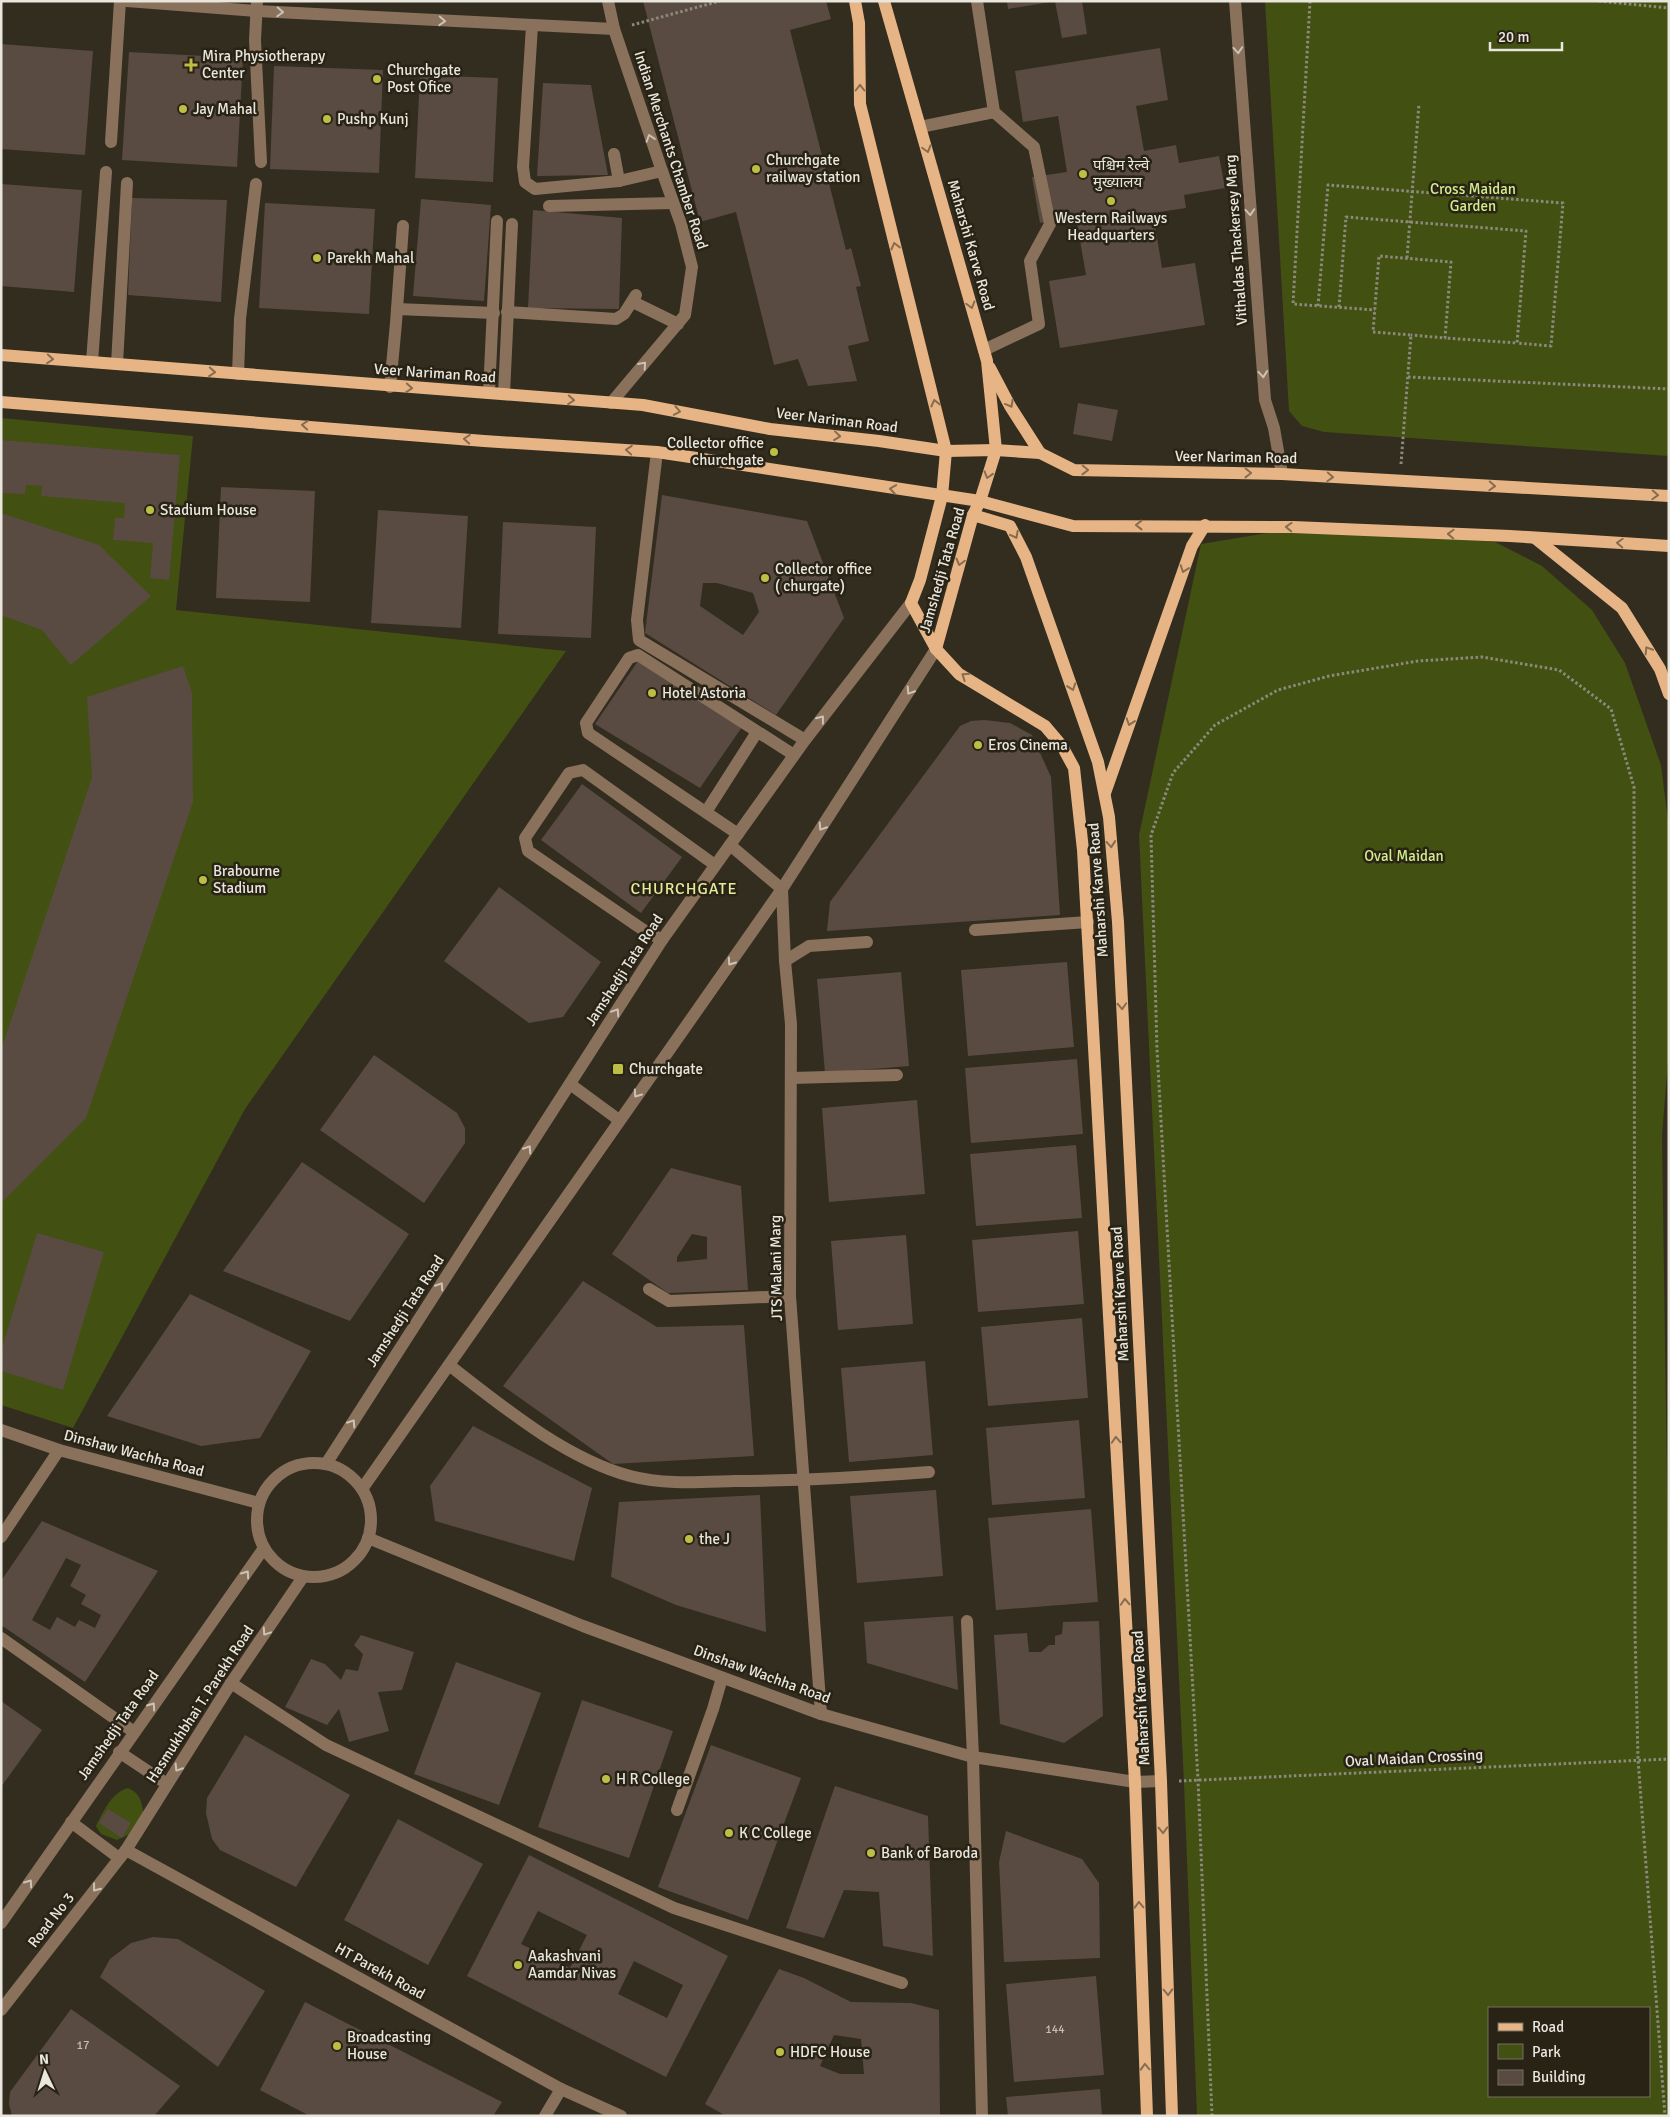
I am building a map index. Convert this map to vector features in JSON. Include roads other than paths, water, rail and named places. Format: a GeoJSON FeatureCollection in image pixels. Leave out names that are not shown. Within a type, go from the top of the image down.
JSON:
{"type":"FeatureCollection","features":[{"type":"Feature","properties":{"kind":"main road"},"geometry":{"type":"LineString","coordinates":[[855,1],[860,23],[860,104],[946,451],[942,496]]}},
{"type":"Feature","properties":{"kind":"main road","name":"Maharshi Karve Road"},"geometry":{"type":"LineString","coordinates":[[884,1],[985,356],[996,450],[980,501]]}},
{"type":"Feature","properties":{"kind":"main road","name":"Veer Nariman Road"},"geometry":{"type":"LineString","coordinates":[[1,356],[643,405],[770,429],[879,441],[946,451],[996,450],[1040,454],[1074,470],[1282,474],[1669,496]]}},
{"type":"Feature","properties":{"kind":"main road"},"geometry":{"type":"LineString","coordinates":[[985,356],[1010,406],[1040,454]]}},
{"type":"Feature","properties":{"kind":"main road"},"geometry":{"type":"LineString","coordinates":[[1,402],[657,452],[980,501],[1073,526],[1206,525],[1293,527],[1669,546]]}},
{"type":"Feature","properties":{"kind":"main road","name":"Jamshedji Tata Road"},"geometry":{"type":"LineString","coordinates":[[912,603],[942,496]]}},
{"type":"Feature","properties":{"kind":"main road","name":"Jamshedji Tata Road"},"geometry":{"type":"LineString","coordinates":[[936,650],[973,515],[980,501]]}},
{"type":"Feature","properties":{"kind":"main road","name":"Maharshi Karve Road"},"geometry":{"type":"LineString","coordinates":[[973,515],[1010,526],[1026,558],[1098,762],[1109,817],[1118,922],[1161,1781],[1172,2116]]}},
{"type":"Feature","properties":{"kind":"main road"},"geometry":{"type":"LineString","coordinates":[[1105,793],[1192,546],[1206,525]]}},
{"type":"Feature","properties":{"kind":"main road"},"geometry":{"type":"LineString","coordinates":[[1535,538],[1622,608],[1660,669],[1669,694]]}},
{"type":"Feature","properties":{"kind":"main road","name":"Maharshi Karve Road"},"geometry":{"type":"LineString","coordinates":[[912,603],[936,650],[959,674],[1045,726],[1062,746],[1074,768],[1084,850],[1135,1782],[1147,2116]]}},
{"type":"Feature","properties":{"kind":"street"},"geometry":{"type":"LineString","coordinates":[[111,142],[120,1]]}},
{"type":"Feature","properties":{"kind":"street"},"geometry":{"type":"LineString","coordinates":[[127,1],[257,6],[532,26],[614,30]]}},
{"type":"Feature","properties":{"kind":"street","name":"Indian Merchants Chamber Road"},"geometry":{"type":"LineString","coordinates":[[608,1],[614,30],[681,224],[692,267],[685,315],[611,403]]}},
{"type":"Feature","properties":{"kind":"street"},"geometry":{"type":"LineString","coordinates":[[977,1],[994,112],[1034,147],[1050,224],[1030,261],[1039,324],[985,356]]}},
{"type":"Feature","properties":{"kind":"street","name":"Vithaldas Thackersey Marg"},"geometry":{"type":"LineString","coordinates":[[1235,1],[1265,400],[1274,428],[1282,474]]}},
{"type":"Feature","properties":{"kind":"street"},"geometry":{"type":"LineString","coordinates":[[257,6],[255,40],[261,162]]}},
{"type":"Feature","properties":{"kind":"street"},"geometry":{"type":"LineString","coordinates":[[532,26],[523,167],[525,182],[535,189],[619,181],[662,171]]}},
{"type":"Feature","properties":{"kind":"street"},"geometry":{"type":"LineString","coordinates":[[920,127],[994,112]]}},
{"type":"Feature","properties":{"kind":"street"},"geometry":{"type":"LineString","coordinates":[[614,154],[619,181]]}},
{"type":"Feature","properties":{"kind":"street"},"geometry":{"type":"LineString","coordinates":[[92,362],[106,172]]}},
{"type":"Feature","properties":{"kind":"street"},"geometry":{"type":"LineString","coordinates":[[117,364],[127,183]]}},
{"type":"Feature","properties":{"kind":"street"},"geometry":{"type":"LineString","coordinates":[[238,374],[240,319],[256,184]]}},
{"type":"Feature","properties":{"kind":"street"},"geometry":{"type":"LineString","coordinates":[[549,206],[673,203]]}},
{"type":"Feature","properties":{"kind":"street"},"geometry":{"type":"LineString","coordinates":[[497,222],[504,394]]}},
{"type":"Feature","properties":{"kind":"street"},"geometry":{"type":"LineString","coordinates":[[490,394],[512,224]]}},
{"type":"Feature","properties":{"kind":"street"},"geometry":{"type":"LineString","coordinates":[[390,387],[403,226]]}},
{"type":"Feature","properties":{"kind":"street"},"geometry":{"type":"LineString","coordinates":[[397,309],[616,319],[624,314],[635,298],[678,324]]}},
{"type":"Feature","properties":{"kind":"street"},"geometry":{"type":"LineString","coordinates":[[657,452],[637,620],[639,640],[805,740]]}},
{"type":"Feature","properties":{"kind":"street","name":"Jamshedji Tata Road"},"geometry":{"type":"LineString","coordinates":[[326,1464],[662,940],[805,740],[912,603]]}},
{"type":"Feature","properties":{"kind":"street"},"geometry":{"type":"LineString","coordinates":[[362,1489],[450,1366],[619,1120],[782,889],[936,650]]}},
{"type":"Feature","properties":{"kind":"street"},"geometry":{"type":"LineString","coordinates":[[738,834],[588,733],[586,723],[629,658],[638,656],[794,755]]}},
{"type":"Feature","properties":{"kind":"street"},"geometry":{"type":"LineString","coordinates":[[706,812],[757,732]]}},
{"type":"Feature","properties":{"kind":"street"},"geometry":{"type":"LineString","coordinates":[[662,940],[642,929],[528,851],[525,838],[569,772],[583,770],[715,865]]}},
{"type":"Feature","properties":{"kind":"street"},"geometry":{"type":"LineString","coordinates":[[730,845],[782,889]]}},
{"type":"Feature","properties":{"kind":"street","name":"JTS Malani Marg"},"geometry":{"type":"LineString","coordinates":[[782,889],[785,961],[791,1024],[790,1296],[822,1714]]}},
{"type":"Feature","properties":{"kind":"street"},"geometry":{"type":"LineString","coordinates":[[975,930],[1088,922]]}},
{"type":"Feature","properties":{"kind":"street"},"geometry":{"type":"LineString","coordinates":[[785,961],[809,946],[868,942]]}},
{"type":"Feature","properties":{"kind":"street"},"geometry":{"type":"LineString","coordinates":[[792,1078],[897,1075]]}},
{"type":"Feature","properties":{"kind":"street"},"geometry":{"type":"LineString","coordinates":[[570,1084],[619,1120]]}},
{"type":"Feature","properties":{"kind":"street"},"geometry":{"type":"LineString","coordinates":[[649,1289],[669,1301],[790,1296]]}},
{"type":"Feature","properties":{"kind":"street"},"geometry":{"type":"LineString","coordinates":[[450,1366],[551,1439],[594,1463],[629,1475],[663,1482],[804,1480],[929,1472]]}},
{"type":"Feature","properties":{"kind":"street","name":"Dinshaw Wachha Road"},"geometry":{"type":"LineString","coordinates":[[1,1430],[59,1450],[259,1503]]}},
{"type":"Feature","properties":{"kind":"street"},"geometry":{"type":"LineString","coordinates":[[1,1537],[59,1450]]}},
{"type":"Feature","properties":{"kind":"street"},"geometry":{"type":"LineString","coordinates":[[308,1463],[326,1464],[343,1470],[362,1489],[367,1497],[371,1514],[371,1532],[364,1548],[353,1562],[338,1572],[321,1577],[303,1576],[286,1570],[279,1565],[264,1548],[257,1527],[259,1503],[264,1492],[275,1478],[290,1468],[308,1463]]}},
{"type":"Feature","properties":{"kind":"street","name":"Dinshaw Wachha Road"},"geometry":{"type":"LineString","coordinates":[[368,1538],[583,1626],[822,1714],[973,1757],[1135,1782],[1161,1781]]}},
{"type":"Feature","properties":{"kind":"street","name":"Jamshedji Tata Road"},"geometry":{"type":"LineString","coordinates":[[1,1923],[119,1752],[264,1548]]}},
{"type":"Feature","properties":{"kind":"street","name":"Hasmukhbhai T. Parekh Road"},"geometry":{"type":"LineString","coordinates":[[123,1854],[231,1683],[303,1576]]}},
{"type":"Feature","properties":{"kind":"street"},"geometry":{"type":"LineString","coordinates":[[967,1621],[973,1757],[982,2116]]}},
{"type":"Feature","properties":{"kind":"street"},"geometry":{"type":"LineString","coordinates":[[1,1638],[134,1732]]}},
{"type":"Feature","properties":{"kind":"street"},"geometry":{"type":"LineString","coordinates":[[677,1810],[722,1678]]}},
{"type":"Feature","properties":{"kind":"street"},"geometry":{"type":"LineString","coordinates":[[231,1683],[326,1745],[674,1908],[902,1983]]}},
{"type":"Feature","properties":{"kind":"street"},"geometry":{"type":"LineString","coordinates":[[119,1752],[168,1784]]}},
{"type":"Feature","properties":{"kind":"street","name":"HT Parekh Road"},"geometry":{"type":"LineString","coordinates":[[71,1822],[123,1854],[561,2089],[621,2116]]}},
{"type":"Feature","properties":{"kind":"street","name":"Road No 3"},"geometry":{"type":"LineString","coordinates":[[1,2010],[123,1854]]}},
{"type":"Feature","properties":{"kind":"street"},"geometry":{"type":"LineString","coordinates":[[545,2116],[561,2089]]}},
{"type":"Feature","properties":{"kind":"place","name":"Mira Physiotherapy Center"},"geometry":{"type":"Point","coordinates":[191,65]}},
{"type":"Feature","properties":{"kind":"place","name":"Churchgate Post Ofice"},"geometry":{"type":"Point","coordinates":[377,79]}},
{"type":"Feature","properties":{"kind":"place","name":"Jay Mahal"},"geometry":{"type":"Point","coordinates":[183,109]}},
{"type":"Feature","properties":{"kind":"place","name":"Pushp Kunj"},"geometry":{"type":"Point","coordinates":[327,119]}},
{"type":"Feature","properties":{"kind":"place","name":"Churchgate railway station"},"geometry":{"type":"Point","coordinates":[756,169]}},
{"type":"Feature","properties":{"kind":"place","name":"पश्चिम रेल्वे मुख्यालय"},"geometry":{"type":"Point","coordinates":[1083,174]}},
{"type":"Feature","properties":{"kind":"place","name":"Western Railways Headquarters"},"geometry":{"type":"Point","coordinates":[1111,201]}},
{"type":"Feature","properties":{"kind":"place","name":"Parekh Mahal"},"geometry":{"type":"Point","coordinates":[317,258]}},
{"type":"Feature","properties":{"kind":"place","name":"Collector office churchgate"},"geometry":{"type":"Point","coordinates":[774,452]}},
{"type":"Feature","properties":{"kind":"place","name":"Stadium House"},"geometry":{"type":"Point","coordinates":[150,510]}},
{"type":"Feature","properties":{"kind":"place","name":"Collector office ( churgate)"},"geometry":{"type":"Point","coordinates":[765,578]}},
{"type":"Feature","properties":{"kind":"place","name":"Hotel Astoria"},"geometry":{"type":"Point","coordinates":[652,693]}},
{"type":"Feature","properties":{"kind":"place","name":"Eros Cinema"},"geometry":{"type":"Point","coordinates":[978,745]}},
{"type":"Feature","properties":{"kind":"place","name":"Brabourne Stadium"},"geometry":{"type":"Point","coordinates":[203,880]}},
{"type":"Feature","properties":{"kind":"place","name":"Churchgate"},"geometry":{"type":"Point","coordinates":[618,1069]}},
{"type":"Feature","properties":{"kind":"place","name":"the J"},"geometry":{"type":"Point","coordinates":[689,1539]}},
{"type":"Feature","properties":{"kind":"place","name":"H R College"},"geometry":{"type":"Point","coordinates":[606,1779]}},
{"type":"Feature","properties":{"kind":"place","name":"K C College"},"geometry":{"type":"Point","coordinates":[729,1833]}},
{"type":"Feature","properties":{"kind":"place","name":"Bank of Baroda"},"geometry":{"type":"Point","coordinates":[871,1853]}},
{"type":"Feature","properties":{"kind":"place","name":"Aakashvani Aamdar Nivas"},"geometry":{"type":"Point","coordinates":[518,1965]}},
{"type":"Feature","properties":{"kind":"place","name":"Broadcasting House"},"geometry":{"type":"Point","coordinates":[337,2046]}},
{"type":"Feature","properties":{"kind":"place","name":"HDFC House"},"geometry":{"type":"Point","coordinates":[780,2052]}},
{"type":"Feature","properties":{"kind":"district","name":"CHURCHGATE"},"geometry":{"type":"Point","coordinates":[684,888]}},
{"type":"Feature","properties":{"kind":"park label","name":"Cross Maidan Garden"},"geometry":{"type":"Point","coordinates":[1473,198]}},
{"type":"Feature","properties":{"kind":"park label","name":"Oval Maidan"},"geometry":{"type":"Point","coordinates":[1404,856]}}]}
